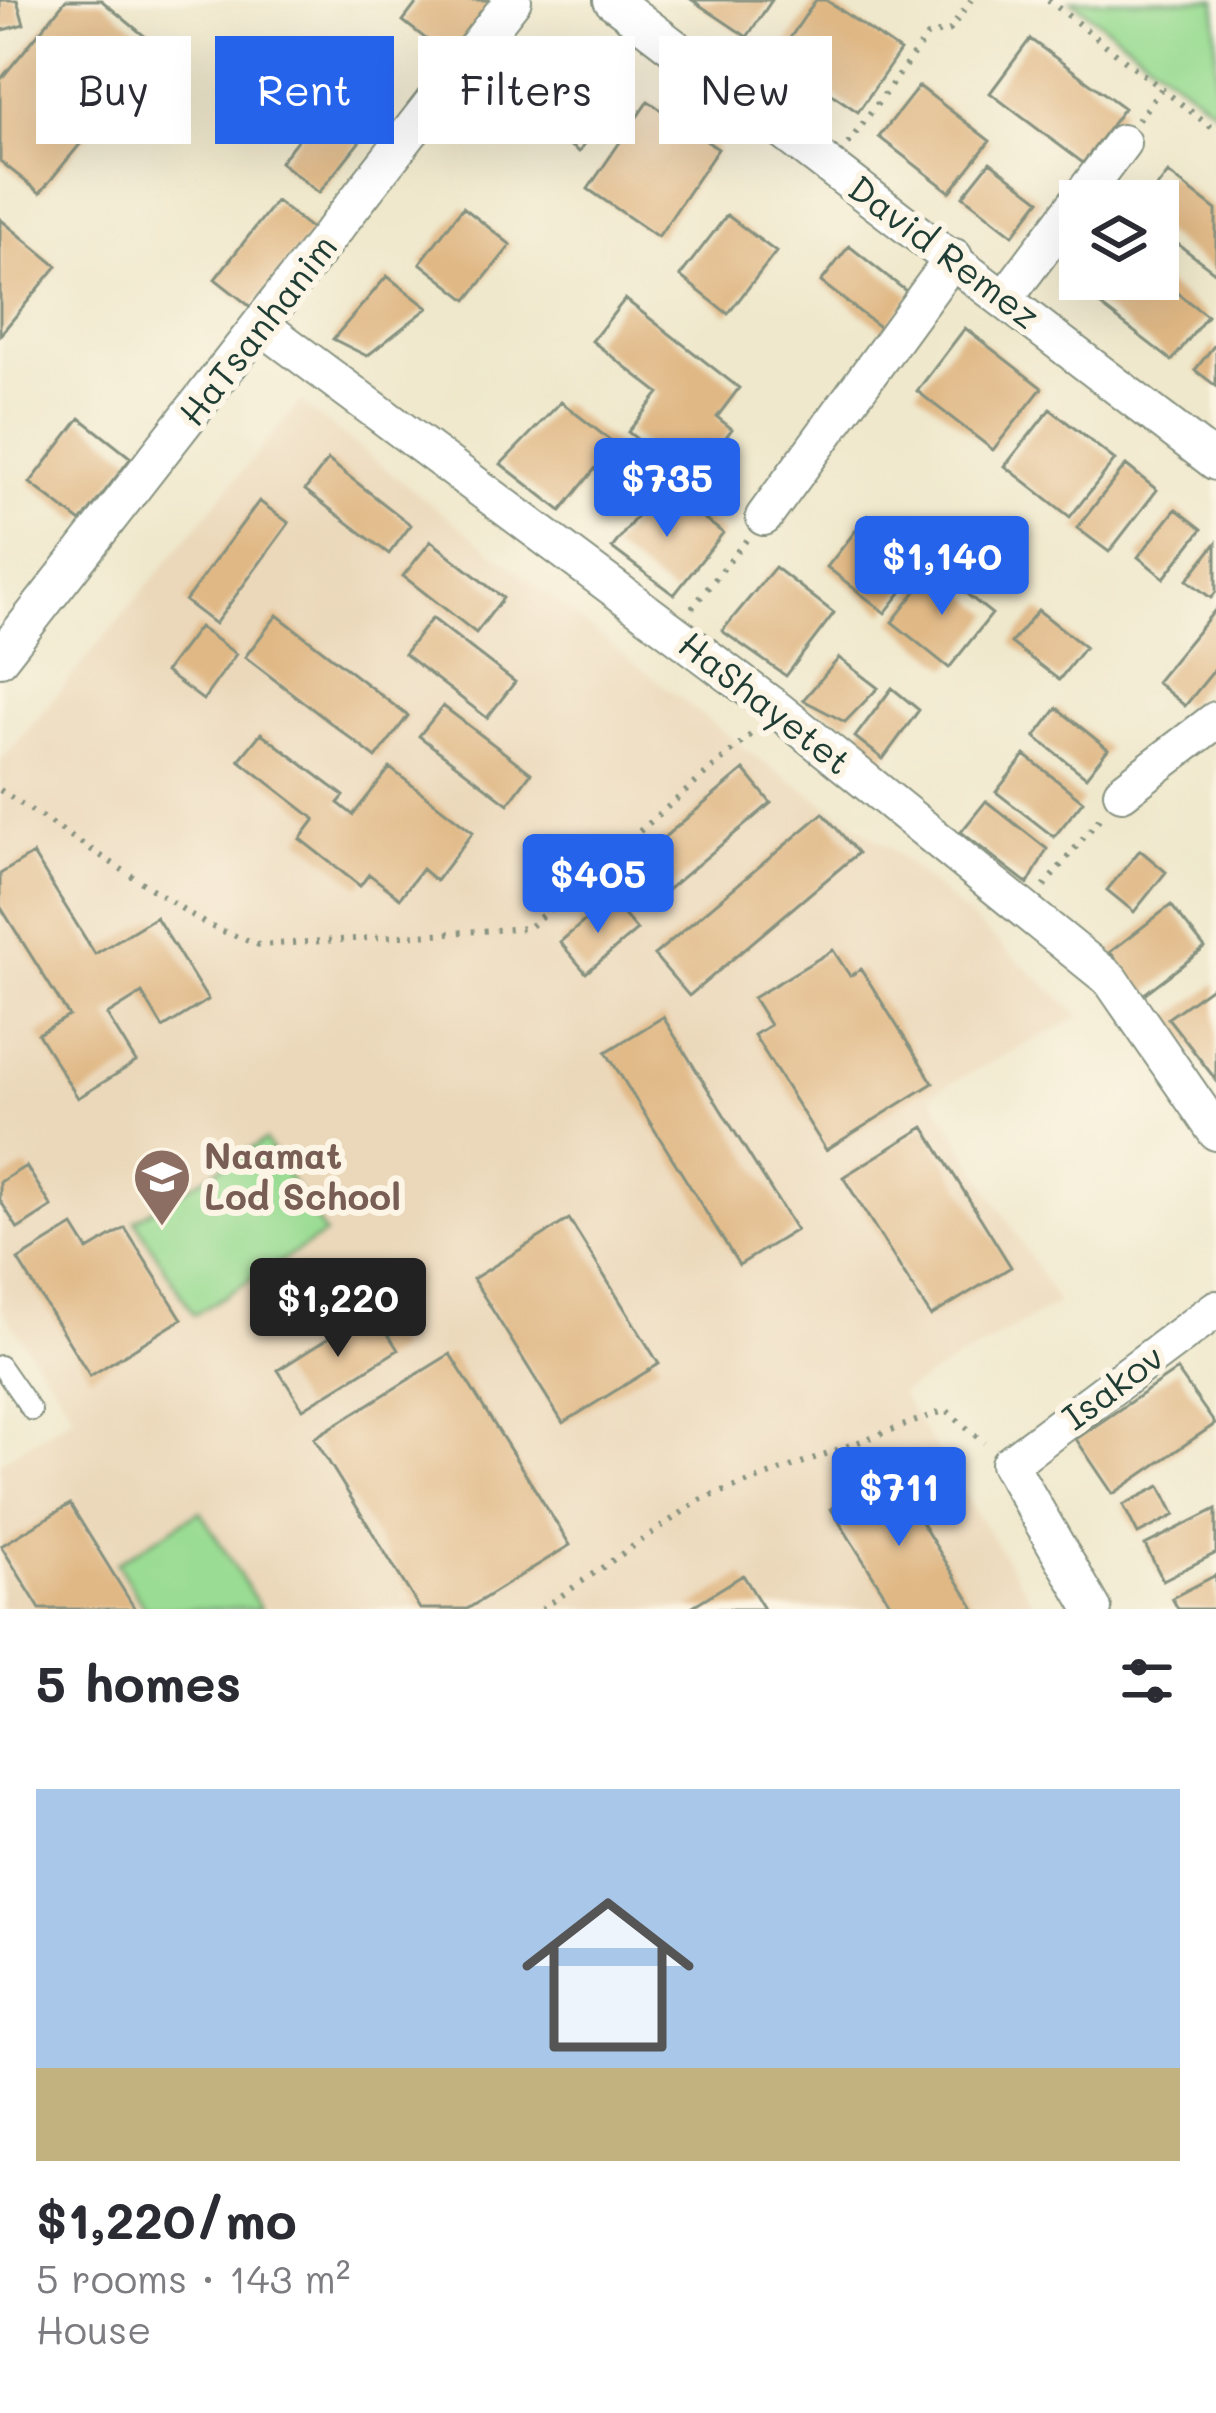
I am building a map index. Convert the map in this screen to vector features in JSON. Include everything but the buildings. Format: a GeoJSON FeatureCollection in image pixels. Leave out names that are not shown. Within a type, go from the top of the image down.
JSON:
{"type":"FeatureCollection","features":[{"type":"Feature","properties":{"kind":"street","name":"HaTsanhanim"},"geometry":{"type":"LineString","coordinates":[[8,640],[262,326],[512,0]]}},
{"type":"Feature","properties":{"kind":"street","name":"David Remez"},"geometry":{"type":"LineString","coordinates":[[613,0],[1216,462]]}},
{"type":"Feature","properties":{"kind":"street"},"geometry":{"type":"LineString","coordinates":[[1006,297],[1121,142]]}},
{"type":"Feature","properties":{"kind":"street"},"geometry":{"type":"LineString","coordinates":[[764,517],[954,257]]}},
{"type":"Feature","properties":{"kind":"street","name":"HaShayetet"},"geometry":{"type":"LineString","coordinates":[[262,326],[778,711],[1112,980],[1216,1132]]}},
{"type":"Feature","properties":{"kind":"street"},"geometry":{"type":"LineString","coordinates":[[1122,791],[1216,720]]}},
{"type":"Feature","properties":{"kind":"street","name":"Isakov"},"geometry":{"type":"LineString","coordinates":[[1009,1464],[1216,1309]]}},
{"type":"Feature","properties":{"kind":"street"},"geometry":{"type":"LineString","coordinates":[[1009,1464],[1093,1609]]}},
{"type":"Feature","properties":{"kind":"lane"},"geometry":{"type":"LineString","coordinates":[[0,1365],[32,1411]]}},
{"type":"Feature","properties":{"kind":"path"},"geometry":{"type":"LineString","coordinates":[[832,167],[926,36],[950,30],[971,0]]}},
{"type":"Feature","properties":{"kind":"path"},"geometry":{"type":"LineString","coordinates":[[1048,0],[1216,131]]}},
{"type":"Feature","properties":{"kind":"path"},"geometry":{"type":"LineString","coordinates":[[673,632],[764,517]]}},
{"type":"Feature","properties":{"kind":"path"},"geometry":{"type":"LineString","coordinates":[[0,790],[207,925],[259,945],[528,928],[778,711]]}},
{"type":"Feature","properties":{"kind":"path"},"geometry":{"type":"LineString","coordinates":[[1025,910],[1122,791]]}},
{"type":"Feature","properties":{"kind":"path"},"geometry":{"type":"LineString","coordinates":[[542,1609],[700,1500],[946,1410],[1009,1464]]}},
{"type":"Feature","properties":{"kind":"shaded area"},"geometry":{"type":"Polygon","coordinates":[[[300,402],[755,757],[889,847],[1081,1016],[930,1094],[1058,1303],[900,1393],[1037,1609],[0,1609],[0,1462],[74,1415],[0,1307],[0,763],[300,402]]]}},
{"type":"Feature","properties":{"kind":"green space"},"geometry":{"type":"Polygon","coordinates":[[[1071,0],[1216,0],[1216,111],[1071,0]]]}},
{"type":"Feature","properties":{"kind":"green space"},"geometry":{"type":"Polygon","coordinates":[[[265,1140],[325,1234],[194,1315],[135,1220],[265,1140]]]}},
{"type":"Feature","properties":{"kind":"green space"},"geometry":{"type":"Polygon","coordinates":[[[200,1511],[261,1609],[145,1609],[117,1563],[200,1511]]]}},
{"type":"Feature","properties":{"kind":"place","name":"Naamat Lod School"},"geometry":{"type":"Point","coordinates":[162,1228]}}]}
